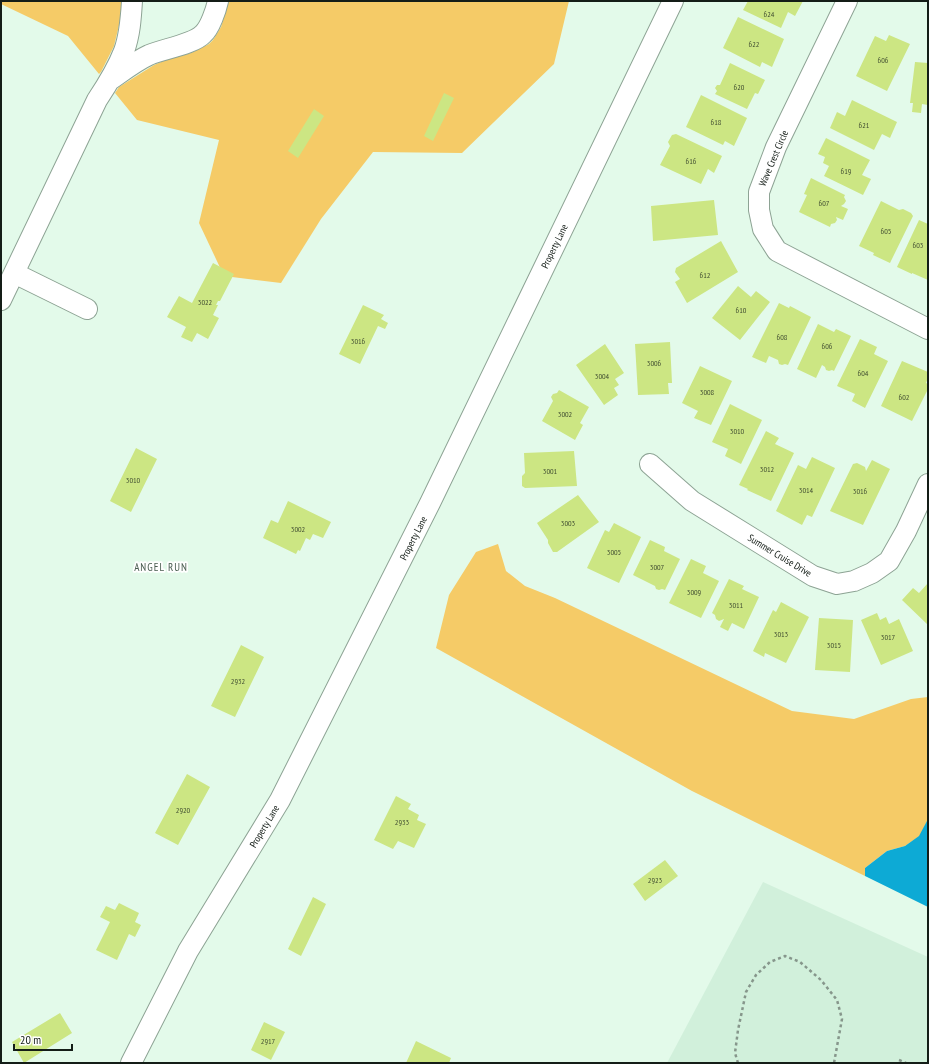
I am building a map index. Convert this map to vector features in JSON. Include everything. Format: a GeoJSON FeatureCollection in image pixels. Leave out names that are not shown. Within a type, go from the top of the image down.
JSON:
{"type":"FeatureCollection","features":[{"type":"Feature","properties":{"kind":"street"},"geometry":{"type":"LineString","coordinates":[[1,300],[96,100],[110,80],[125,50],[132,1]]}},
{"type":"Feature","properties":{"kind":"street"},"geometry":{"type":"LineString","coordinates":[[110,80],[147,56],[162,50],[185,44],[203,35],[211,22],[218,1]]}},
{"type":"Feature","properties":{"kind":"street","name":"Property Lane"},"geometry":{"type":"LineString","coordinates":[[131,1063],[188,951],[280,800],[430,503],[673,1]]}},
{"type":"Feature","properties":{"kind":"street","name":"Wave Crest Circle"},"geometry":{"type":"LineString","coordinates":[[847,1],[776,147],[759,192],[759,210],[763,229],[777,251],[928,329]]}},
{"type":"Feature","properties":{"kind":"street"},"geometry":{"type":"LineString","coordinates":[[14,272],[87,309]]}},
{"type":"Feature","properties":{"kind":"street","name":"Summer Cruise Drive"},"geometry":{"type":"LineString","coordinates":[[650,464],[692,501],[813,576],[837,584],[854,581],[872,573],[889,561],[906,531],[928,484]]}},
{"type":"Feature","properties":{"kind":"path"},"geometry":{"type":"LineString","coordinates":[[738,1063],[735,1053],[746,992],[756,975],[770,962],[785,956],[800,962],[821,980],[837,1000],[842,1019],[834,1063]]}},
{"type":"Feature","properties":{"kind":"path"},"geometry":{"type":"LineString","coordinates":[[899,1060],[906,1063]]}},
{"type":"Feature","properties":{"kind":"shaded area"},"geometry":{"type":"Polygon","coordinates":[[[1,1],[122,1],[120,21],[114,46],[101,72],[99,74],[68,36],[1,4],[1,1]]]}},
{"type":"Feature","properties":{"kind":"shaded area"},"geometry":{"type":"Polygon","coordinates":[[[229,1],[569,1],[554,64],[462,153],[373,152],[321,219],[281,283],[224,276],[199,223],[219,140],[137,120],[115,93],[119,87],[154,65],[191,53],[209,44],[221,27],[229,1]]]}},
{"type":"Feature","properties":{"kind":"shaded area"},"geometry":{"type":"Polygon","coordinates":[[[498,544],[506,571],[525,586],[555,598],[792,711],[854,719],[911,699],[928,697],[928,819],[920,836],[905,846],[887,851],[865,868],[865,876],[692,791],[436,648],[449,595],[476,552],[498,544]]]}},
{"type":"Feature","properties":{"kind":"shaded area"},"geometry":{"type":"Polygon","coordinates":[[[763,882],[928,957],[928,1063],[667,1063],[763,882]]]}},
{"type":"Feature","properties":{"kind":"water"},"geometry":{"type":"Polygon","coordinates":[[[928,819],[928,907],[865,876],[865,868],[887,851],[905,846],[919,836],[928,819]]]}},
{"type":"Feature","properties":{"kind":"building"},"geometry":{"type":"Polygon","coordinates":[[[748,1],[803,1],[795,16],[788,12],[781,28],[743,10],[748,1]]]}},
{"type":"Feature","properties":{"kind":"building"},"geometry":{"type":"Polygon","coordinates":[[[738,17],[784,39],[772,67],[762,62],[760,67],[723,48],[738,17]]]}},
{"type":"Feature","properties":{"kind":"building"},"geometry":{"type":"Polygon","coordinates":[[[889,35],[910,44],[887,91],[856,76],[875,36],[886,41],[889,35]]]}},
{"type":"Feature","properties":{"kind":"building"},"geometry":{"type":"Polygon","coordinates":[[[915,62],[928,63],[928,105],[922,104],[921,113],[912,112],[913,103],[910,103],[915,62]]]}},
{"type":"Feature","properties":{"kind":"building"},"geometry":{"type":"Polygon","coordinates":[[[730,63],[765,80],[758,94],[755,93],[747,109],[715,94],[717,91],[715,88],[717,85],[720,85],[730,63]]]}},
{"type":"Feature","properties":{"kind":"building"},"geometry":{"type":"Polygon","coordinates":[[[444,93],[454,98],[433,141],[424,136],[444,93]]]}},
{"type":"Feature","properties":{"kind":"building"},"geometry":{"type":"Polygon","coordinates":[[[701,95],[747,118],[734,146],[725,141],[723,145],[686,127],[701,95]]]}},
{"type":"Feature","properties":{"kind":"building"},"geometry":{"type":"Polygon","coordinates":[[[852,100],[897,122],[890,138],[882,134],[874,150],[830,128],[837,112],[845,116],[852,100]]]}},
{"type":"Feature","properties":{"kind":"building"},"geometry":{"type":"Polygon","coordinates":[[[314,109],[324,116],[298,158],[288,151],[314,109]]]}},
{"type":"Feature","properties":{"kind":"building"},"geometry":{"type":"Polygon","coordinates":[[[676,134],[722,156],[714,173],[708,169],[701,184],[660,165],[670,146],[668,142],[672,135],[676,134]]]}},
{"type":"Feature","properties":{"kind":"building"},"geometry":{"type":"Polygon","coordinates":[[[826,138],[870,160],[862,175],[871,179],[863,195],[824,176],[829,166],[823,163],[825,157],[818,154],[826,138]]]}},
{"type":"Feature","properties":{"kind":"building"},"geometry":{"type":"Polygon","coordinates":[[[811,178],[845,195],[844,197],[846,201],[841,206],[848,209],[843,220],[836,217],[837,220],[835,223],[831,224],[830,227],[799,212],[807,195],[804,194],[811,178]]]}},
{"type":"Feature","properties":{"kind":"building"},"geometry":{"type":"Polygon","coordinates":[[[714,200],[718,235],[653,241],[651,206],[714,200]]]}},
{"type":"Feature","properties":{"kind":"building"},"geometry":{"type":"Polygon","coordinates":[[[881,201],[899,210],[903,209],[911,213],[913,216],[890,263],[859,246],[881,201]]]}},
{"type":"Feature","properties":{"kind":"building"},"geometry":{"type":"Polygon","coordinates":[[[919,220],[928,224],[928,280],[897,267],[919,220]]]}},
{"type":"Feature","properties":{"kind":"building"},"geometry":{"type":"Polygon","coordinates":[[[721,241],[738,272],[687,303],[675,282],[680,279],[675,272],[676,268],[721,241]]]}},
{"type":"Feature","properties":{"kind":"building"},"geometry":{"type":"Polygon","coordinates":[[[213,263],[234,274],[220,301],[218,301],[216,305],[218,305],[213,315],[219,318],[208,339],[197,333],[192,342],[181,337],[186,327],[167,317],[179,296],[192,303],[213,263]]]}},
{"type":"Feature","properties":{"kind":"building"},"geometry":{"type":"Polygon","coordinates":[[[738,286],[751,297],[756,291],[770,302],[740,340],[712,318],[738,286]]]}},
{"type":"Feature","properties":{"kind":"building"},"geometry":{"type":"Polygon","coordinates":[[[779,303],[789,308],[790,306],[811,317],[788,365],[779,364],[778,360],[769,356],[766,363],[752,357],[779,303]]]}},
{"type":"Feature","properties":{"kind":"building"},"geometry":{"type":"Polygon","coordinates":[[[363,305],[384,315],[381,319],[388,323],[385,329],[378,326],[360,364],[339,354],[363,305]]]}},
{"type":"Feature","properties":{"kind":"building"},"geometry":{"type":"Polygon","coordinates":[[[818,324],[834,332],[836,329],[851,336],[834,371],[826,370],[822,365],[816,378],[797,369],[818,324]]]}},
{"type":"Feature","properties":{"kind":"building"},"geometry":{"type":"Polygon","coordinates":[[[860,339],[877,347],[874,354],[888,361],[865,408],[852,401],[855,394],[837,386],[860,339]]]}},
{"type":"Feature","properties":{"kind":"building"},"geometry":{"type":"Polygon","coordinates":[[[670,342],[672,383],[668,383],[669,394],[638,395],[635,344],[670,342]]]}},
{"type":"Feature","properties":{"kind":"building"},"geometry":{"type":"Polygon","coordinates":[[[605,344],[624,373],[615,379],[619,385],[614,388],[618,395],[604,405],[576,365],[605,344]]]}},
{"type":"Feature","properties":{"kind":"building"},"geometry":{"type":"Polygon","coordinates":[[[902,361],[928,372],[926,383],[928,384],[928,389],[912,421],[881,406],[902,361]]]}},
{"type":"Feature","properties":{"kind":"building"},"geometry":{"type":"Polygon","coordinates":[[[700,366],[732,381],[711,425],[694,418],[698,411],[682,403],[700,366]]]}},
{"type":"Feature","properties":{"kind":"building"},"geometry":{"type":"Polygon","coordinates":[[[559,390],[589,407],[580,423],[583,425],[575,440],[542,421],[553,401],[551,397],[559,390]]]}},
{"type":"Feature","properties":{"kind":"building"},"geometry":{"type":"Polygon","coordinates":[[[730,404],[762,420],[741,464],[725,456],[728,449],[712,442],[730,404]]]}},
{"type":"Feature","properties":{"kind":"building"},"geometry":{"type":"Polygon","coordinates":[[[766,431],[779,438],[775,444],[794,453],[771,501],[739,485],[766,431]]]}},
{"type":"Feature","properties":{"kind":"building"},"geometry":{"type":"Polygon","coordinates":[[[136,448],[157,459],[131,512],[110,501],[136,448]]]}},
{"type":"Feature","properties":{"kind":"building"},"geometry":{"type":"Polygon","coordinates":[[[574,451],[577,486],[525,488],[522,486],[522,476],[525,473],[524,453],[574,451]]]}},
{"type":"Feature","properties":{"kind":"building"},"geometry":{"type":"Polygon","coordinates":[[[812,457],[835,468],[812,517],[807,515],[802,525],[776,511],[798,465],[806,469],[812,457]]]}},
{"type":"Feature","properties":{"kind":"building"},"geometry":{"type":"Polygon","coordinates":[[[872,460],[890,469],[863,525],[830,511],[853,464],[857,463],[865,467],[866,471],[872,460]]]}},
{"type":"Feature","properties":{"kind":"building"},"geometry":{"type":"Polygon","coordinates":[[[578,495],[599,522],[557,552],[553,552],[548,540],[537,523],[578,495]]]}},
{"type":"Feature","properties":{"kind":"building"},"geometry":{"type":"Polygon","coordinates":[[[288,501],[331,522],[323,538],[313,534],[310,540],[306,538],[300,551],[298,550],[296,554],[263,538],[271,520],[278,523],[288,501]]]}},
{"type":"Feature","properties":{"kind":"building"},"geometry":{"type":"Polygon","coordinates":[[[614,523],[641,537],[619,583],[587,568],[605,530],[609,532],[614,523]]]}},
{"type":"Feature","properties":{"kind":"building"},"geometry":{"type":"Polygon","coordinates":[[[650,540],[665,547],[664,551],[680,559],[665,590],[656,589],[655,586],[633,575],[650,540]]]}},
{"type":"Feature","properties":{"kind":"building"},"geometry":{"type":"Polygon","coordinates":[[[691,559],[706,566],[703,573],[719,581],[701,618],[669,603],[691,559]]]}},
{"type":"Feature","properties":{"kind":"building"},"geometry":{"type":"Polygon","coordinates":[[[729,579],[744,586],[742,589],[759,597],[744,629],[732,623],[728,631],[720,627],[724,619],[719,621],[712,613],[729,579]]]}},
{"type":"Feature","properties":{"kind":"building"},"geometry":{"type":"Polygon","coordinates":[[[928,583],[928,625],[902,600],[913,588],[919,593],[928,583]]]}},
{"type":"Feature","properties":{"kind":"building"},"geometry":{"type":"Polygon","coordinates":[[[781,602],[809,617],[786,663],[765,653],[764,657],[753,651],[773,610],[776,612],[781,602]]]}},
{"type":"Feature","properties":{"kind":"building"},"geometry":{"type":"Polygon","coordinates":[[[877,613],[880,620],[886,617],[889,624],[899,619],[913,651],[881,665],[861,620],[877,613]]]}},
{"type":"Feature","properties":{"kind":"building"},"geometry":{"type":"Polygon","coordinates":[[[819,618],[853,620],[850,672],[815,670],[819,618]]]}},
{"type":"Feature","properties":{"kind":"building"},"geometry":{"type":"Polygon","coordinates":[[[241,645],[264,657],[235,717],[211,706],[241,645]]]}},
{"type":"Feature","properties":{"kind":"building"},"geometry":{"type":"Polygon","coordinates":[[[187,774],[210,787],[178,845],[155,833],[187,774]]]}},
{"type":"Feature","properties":{"kind":"building"},"geometry":{"type":"Polygon","coordinates":[[[396,796],[411,804],[408,809],[419,815],[417,820],[426,824],[414,848],[398,841],[393,849],[374,840],[396,796]]]}},
{"type":"Feature","properties":{"kind":"building"},"geometry":{"type":"Polygon","coordinates":[[[665,860],[678,876],[645,901],[633,884],[665,860]]]}},
{"type":"Feature","properties":{"kind":"building"},"geometry":{"type":"Polygon","coordinates":[[[313,897],[326,904],[301,956],[288,949],[313,897]]]}},
{"type":"Feature","properties":{"kind":"building"},"geometry":{"type":"Polygon","coordinates":[[[119,903],[139,913],[135,922],[141,925],[135,937],[129,934],[117,960],[96,950],[110,922],[100,917],[106,906],[115,910],[119,903]]]}},
{"type":"Feature","properties":{"kind":"building"},"geometry":{"type":"Polygon","coordinates":[[[60,1013],[72,1033],[24,1063],[12,1042],[60,1013]]]}},
{"type":"Feature","properties":{"kind":"building"},"geometry":{"type":"Polygon","coordinates":[[[264,1022],[285,1032],[271,1060],[251,1050],[264,1022]]]}},
{"type":"Feature","properties":{"kind":"building"},"geometry":{"type":"Polygon","coordinates":[[[416,1041],[451,1058],[449,1063],[406,1063],[416,1041]]]}},
{"type":"Feature","properties":{"kind":"district","name":"ANGEL RUN"},"geometry":{"type":"Point","coordinates":[161,567]}}]}
